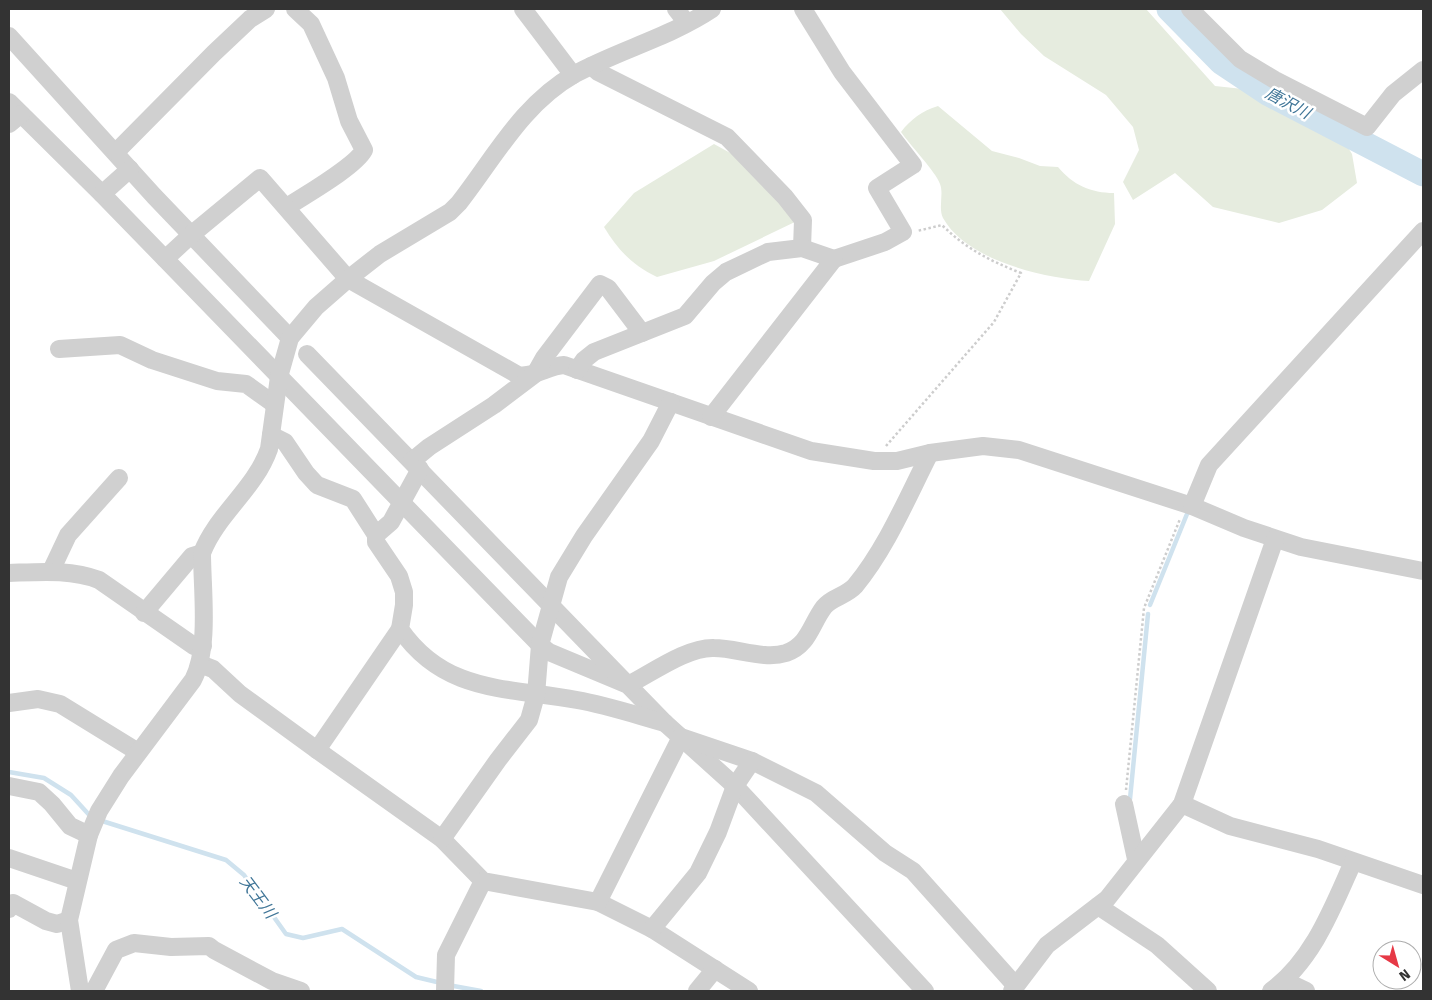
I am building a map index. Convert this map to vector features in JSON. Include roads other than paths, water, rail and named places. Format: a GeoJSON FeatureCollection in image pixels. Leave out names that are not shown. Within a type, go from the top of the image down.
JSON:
{"type":"FeatureCollection","features":[{"type":"Feature","properties":{"kind":"street"},"geometry":{"type":"LineString","coordinates":[[116,152],[214,53],[250,19],[266,9]]}},
{"type":"Feature","properties":{"kind":"street"},"geometry":{"type":"LineString","coordinates":[[287,206],[343,170],[361,156],[364,150],[349,121],[336,78],[311,24],[295,9]]}},
{"type":"Feature","properties":{"kind":"street"},"geometry":{"type":"LineString","coordinates":[[523,9],[574,75]]}},
{"type":"Feature","properties":{"kind":"street"},"geometry":{"type":"LineString","coordinates":[[676,9],[688,23]]}},
{"type":"Feature","properties":{"kind":"street"},"geometry":{"type":"LineString","coordinates":[[80,991],[69,920],[76,881],[89,835],[99,811],[138,752],[193,680],[200,664],[203,646],[202,553],[208,538],[259,472],[269,449],[279,377],[290,338],[316,307],[348,278],[380,254],[450,212],[470,189],[527,112],[550,91],[591,66],[688,23],[712,9]]}},
{"type":"Feature","properties":{"kind":"street"},"geometry":{"type":"LineString","coordinates":[[712,417],[834,259],[885,242],[903,232],[877,188],[913,165],[842,72],[803,9]]}},
{"type":"Feature","properties":{"kind":"street"},"geometry":{"type":"LineString","coordinates":[[1190,9],[1240,59],[1283,84],[1367,127],[1394,94],[1423,70]]}},
{"type":"Feature","properties":{"kind":"street"},"geometry":{"type":"LineString","coordinates":[[9,36],[191,235],[290,338]]}},
{"type":"Feature","properties":{"kind":"street"},"geometry":{"type":"LineString","coordinates":[[591,66],[598,72],[727,137],[785,197],[803,220],[802,248]]}},
{"type":"Feature","properties":{"kind":"street"},"geometry":{"type":"LineString","coordinates":[[13,113],[102,194],[540,645],[550,652],[628,685],[697,650],[716,648],[774,655],[785,654],[801,645],[826,605],[851,590],[865,571],[891,530],[930,453]]}},
{"type":"Feature","properties":{"kind":"street"},"geometry":{"type":"LineString","coordinates":[[102,194],[130,169]]}},
{"type":"Feature","properties":{"kind":"street"},"geometry":{"type":"LineString","coordinates":[[165,259],[260,178],[287,206],[348,278],[518,375],[535,374]]}},
{"type":"Feature","properties":{"kind":"street"},"geometry":{"type":"LineString","coordinates":[[1187,510],[1209,465],[1423,231]]}},
{"type":"Feature","properties":{"kind":"street"},"geometry":{"type":"LineString","coordinates":[[577,370],[584,360],[594,352],[684,316],[713,283],[726,272],[768,252],[802,248],[834,259]]}},
{"type":"Feature","properties":{"kind":"street"},"geometry":{"type":"LineString","coordinates":[[535,374],[544,358],[600,284],[608,288],[642,333]]}},
{"type":"Feature","properties":{"kind":"street"},"geometry":{"type":"LineString","coordinates":[[59,349],[120,345],[152,360],[217,381],[246,384],[274,404]]}},
{"type":"Feature","properties":{"kind":"street"},"geometry":{"type":"LineString","coordinates":[[308,354],[665,723],[735,786],[925,991]]}},
{"type":"Feature","properties":{"kind":"street"},"geometry":{"type":"LineString","coordinates":[[376,534],[391,522],[402,502],[416,465],[429,447],[494,405],[535,374],[554,366],[564,365],[811,451],[874,461],[898,461],[930,453],[983,446],[1019,450],[1187,510],[1301,547],[1423,571]]}},
{"type":"Feature","properties":{"kind":"street"},"geometry":{"type":"LineString","coordinates":[[442,839],[529,720],[536,695],[540,645],[559,577],[584,536],[651,441],[672,402]]}},
{"type":"Feature","properties":{"kind":"street"},"geometry":{"type":"LineString","coordinates":[[271,435],[285,442],[306,473],[317,485],[352,499],[376,534],[376,542],[399,576],[404,592],[404,613],[400,629],[316,750]]}},
{"type":"Feature","properties":{"kind":"street"},"geometry":{"type":"LineString","coordinates":[[51,572],[68,535],[119,478]]}},
{"type":"Feature","properties":{"kind":"street"},"geometry":{"type":"LineString","coordinates":[[681,737],[752,761],[816,792],[885,853],[913,871],[1013,988],[1047,945],[1098,906],[1123,880],[1136,859],[1182,804],[1275,539]]}},
{"type":"Feature","properties":{"kind":"street"},"geometry":{"type":"LineString","coordinates":[[144,613],[192,556],[202,553]]}},
{"type":"Feature","properties":{"kind":"street"},"geometry":{"type":"LineString","coordinates":[[9,573],[51,572],[89,576],[98,580],[194,646],[203,646]]}},
{"type":"Feature","properties":{"kind":"street"},"geometry":{"type":"LineString","coordinates":[[400,629],[413,648],[431,664],[448,673],[507,691],[577,700],[665,723]]}},
{"type":"Feature","properties":{"kind":"street"},"geometry":{"type":"LineString","coordinates":[[200,664],[213,669],[240,694],[442,839],[483,880],[598,902],[652,929],[749,991]]}},
{"type":"Feature","properties":{"kind":"street"},"geometry":{"type":"LineString","coordinates":[[9,703],[38,699],[60,704],[138,752]]}},
{"type":"Feature","properties":{"kind":"street"},"geometry":{"type":"LineString","coordinates":[[598,902],[681,737]]}},
{"type":"Feature","properties":{"kind":"street"},"geometry":{"type":"LineString","coordinates":[[652,929],[698,873],[718,832],[735,786],[752,761]]}},
{"type":"Feature","properties":{"kind":"street"},"geometry":{"type":"LineString","coordinates":[[9,786],[39,792],[52,804],[70,826],[89,835]]}},
{"type":"Feature","properties":{"kind":"street"},"geometry":{"type":"LineString","coordinates":[[1124,804],[1136,859]]}},
{"type":"Feature","properties":{"kind":"street"},"geometry":{"type":"LineString","coordinates":[[1182,804],[1230,826],[1318,849],[1423,885]]}},
{"type":"Feature","properties":{"kind":"street"},"geometry":{"type":"LineString","coordinates":[[9,858],[76,881]]}},
{"type":"Feature","properties":{"kind":"street"},"geometry":{"type":"LineString","coordinates":[[1306,991],[1278,986],[1321,933],[1353,862]]}},
{"type":"Feature","properties":{"kind":"street"},"geometry":{"type":"LineString","coordinates":[[445,991],[446,955],[483,880]]}},
{"type":"Feature","properties":{"kind":"street"},"geometry":{"type":"LineString","coordinates":[[9,909],[13,903],[46,922],[57,924],[69,920]]}},
{"type":"Feature","properties":{"kind":"street"},"geometry":{"type":"LineString","coordinates":[[1098,906],[1156,945],[1208,991]]}},
{"type":"Feature","properties":{"kind":"street"},"geometry":{"type":"LineString","coordinates":[[94,991],[116,950],[134,943],[171,947],[209,946],[272,981],[301,991]]}},
{"type":"Feature","properties":{"kind":"street"},"geometry":{"type":"LineString","coordinates":[[698,991],[715,969]]}},
{"type":"Feature","properties":{"kind":"waterway","name":"唐沢川"},"geometry":{"type":"LineString","coordinates":[[1169,9],[1221,62],[1269,94],[1423,174]]}},
{"type":"Feature","properties":{"kind":"waterway"},"geometry":{"type":"LineString","coordinates":[[1150,605],[1187,514]]}},
{"type":"Feature","properties":{"kind":"waterway"},"geometry":{"type":"LineString","coordinates":[[1130,799],[1148,614]]}},
{"type":"Feature","properties":{"kind":"waterway","name":"天王川"},"geometry":{"type":"LineString","coordinates":[[9,772],[44,778],[71,795],[92,818]]}},
{"type":"Feature","properties":{"kind":"waterway","name":"天王川"},"geometry":{"type":"LineString","coordinates":[[99,820],[226,860],[244,875],[286,934],[303,938],[342,929],[416,977],[441,983]]}},
{"type":"Feature","properties":{"kind":"waterway","name":"天王川"},"geometry":{"type":"LineString","coordinates":[[448,985],[481,991]]}}]}
